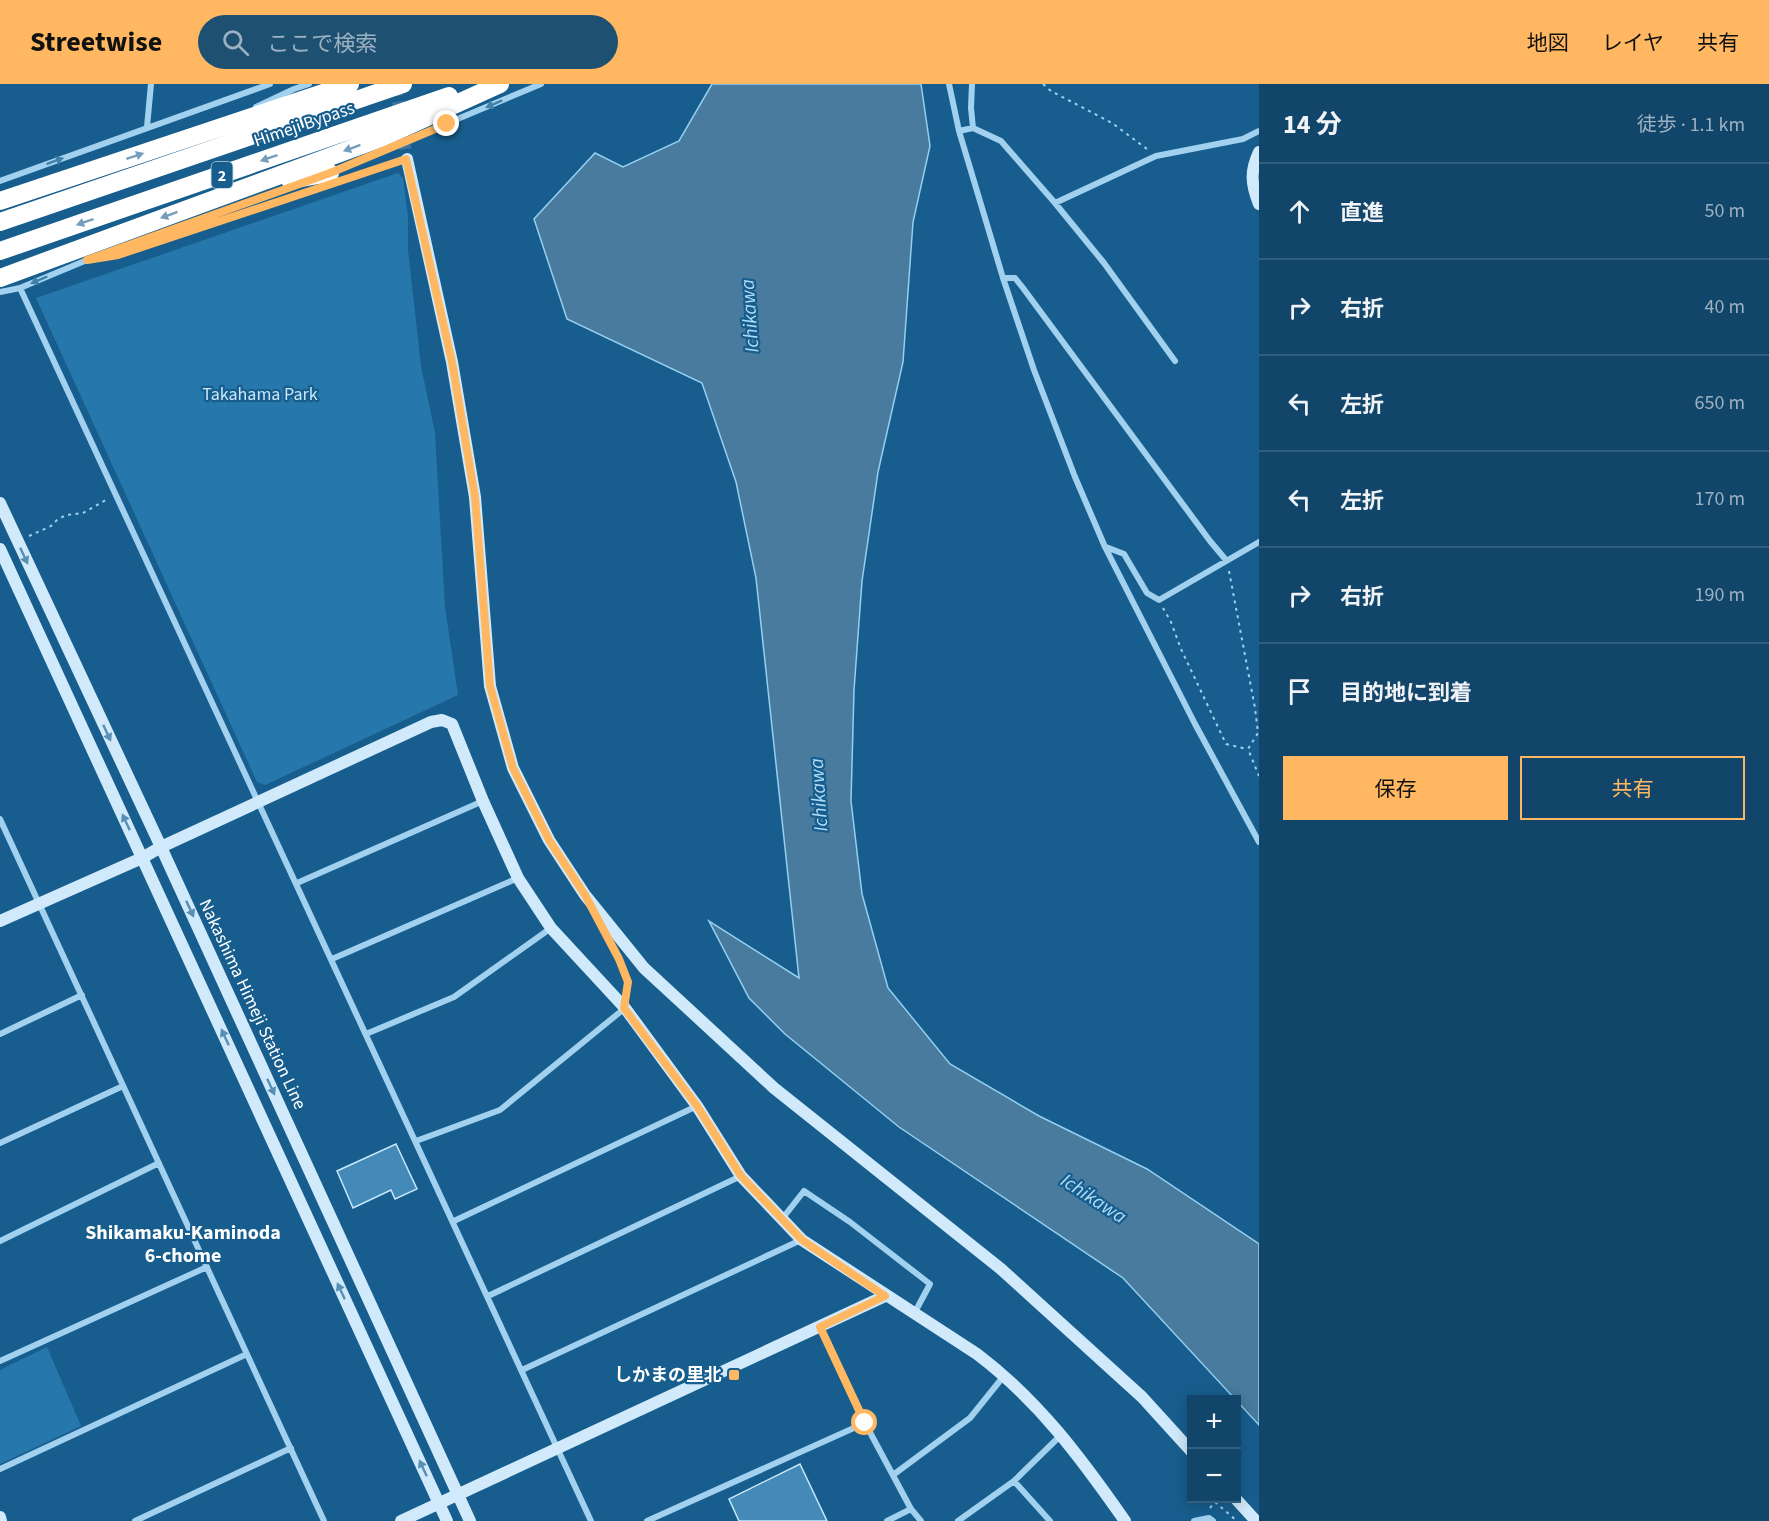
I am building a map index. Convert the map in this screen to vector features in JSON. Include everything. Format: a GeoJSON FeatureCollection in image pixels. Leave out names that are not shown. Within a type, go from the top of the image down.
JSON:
{"type":"FeatureCollection","features":[{"type":"Feature","properties":{"kind":"highway"},"geometry":{"type":"LineString","coordinates":[[0,201],[350,84]]}},
{"type":"Feature","properties":{"kind":"highway","name":"Himeji Bypass"},"geometry":{"type":"LineString","coordinates":[[0,222],[403,84]]}},
{"type":"Feature","properties":{"kind":"highway","name":"Himeji Bypass"},"geometry":{"type":"LineString","coordinates":[[0,251],[445,111],[485,84]]}},
{"type":"Feature","properties":{"kind":"highway"},"geometry":{"type":"LineString","coordinates":[[0,278],[381,138],[445,111],[500,84]]}},
{"type":"Feature","properties":{"kind":"highway"},"geometry":{"type":"LineString","coordinates":[[244,188],[330,173]]}},
{"type":"Feature","properties":{"kind":"street"},"geometry":{"type":"LineString","coordinates":[[146,84],[151,84],[147,127]]}},
{"type":"Feature","properties":{"kind":"street"},"geometry":{"type":"LineString","coordinates":[[0,181],[270,84]]}},
{"type":"Feature","properties":{"kind":"street"},"geometry":{"type":"LineString","coordinates":[[196,135],[309,84]]}},
{"type":"Feature","properties":{"kind":"street"},"geometry":{"type":"LineString","coordinates":[[0,292],[20,288],[87,260],[330,173],[445,111],[541,84]]}},
{"type":"Feature","properties":{"kind":"street"},"geometry":{"type":"LineString","coordinates":[[949,84],[959,131],[1003,278],[1034,370],[1075,477],[1106,547],[1195,724],[1259,842]]}},
{"type":"Feature","properties":{"kind":"street"},"geometry":{"type":"LineString","coordinates":[[972,84],[970,108],[973,128]]}},
{"type":"Feature","properties":{"kind":"street"},"geometry":{"type":"LineString","coordinates":[[959,131],[973,128],[1001,141],[1104,263],[1175,361]]}},
{"type":"Feature","properties":{"kind":"street"},"geometry":{"type":"LineString","coordinates":[[1055,203],[1156,156],[1243,139],[1259,131]]}},
{"type":"Feature","properties":{"kind":"street"},"geometry":{"type":"LineString","coordinates":[[1259,152],[1253,165],[1253,188],[1259,204]]}},
{"type":"Feature","properties":{"kind":"street"},"geometry":{"type":"LineString","coordinates":[[87,260],[118,255],[406,159],[452,362],[475,497],[490,686],[513,768],[549,840],[585,895],[619,959],[628,982],[624,1008],[500,1110],[416,1141]]}},
{"type":"Feature","properties":{"kind":"street"},"geometry":{"type":"LineString","coordinates":[[1003,278],[1015,278],[1023,288],[1226,560]]}},
{"type":"Feature","properties":{"kind":"street"},"geometry":{"type":"LineString","coordinates":[[20,288],[591,1521]]}},
{"type":"Feature","properties":{"kind":"street","name":"Nakashima Himeji Station Line"},"geometry":{"type":"LineString","coordinates":[[0,503],[161,847],[470,1521]]}},
{"type":"Feature","properties":{"kind":"street"},"geometry":{"type":"LineString","coordinates":[[1106,547],[1124,554],[1147,593],[1159,600],[1259,542]]}},
{"type":"Feature","properties":{"kind":"street"},"geometry":{"type":"LineString","coordinates":[[0,549],[447,1521]]}},
{"type":"Feature","properties":{"kind":"street"},"geometry":{"type":"LineString","coordinates":[[0,921],[142,858],[161,847],[431,722],[442,720],[453,724],[483,801],[518,878],[551,928],[624,1008],[697,1106],[741,1176],[802,1240],[885,1296],[970,1349],[1005,1375],[1062,1434],[1125,1521]]}},
{"type":"Feature","properties":{"kind":"street"},"geometry":{"type":"LineString","coordinates":[[297,883],[483,801]]}},
{"type":"Feature","properties":{"kind":"street"},"geometry":{"type":"LineString","coordinates":[[0,819],[324,1521]]}},
{"type":"Feature","properties":{"kind":"street"},"geometry":{"type":"LineString","coordinates":[[332,959],[518,878]]}},
{"type":"Feature","properties":{"kind":"street"},"geometry":{"type":"LineString","coordinates":[[585,895],[644,968],[766,1080],[1001,1269],[1142,1397],[1188,1449]]}},
{"type":"Feature","properties":{"kind":"street"},"geometry":{"type":"LineString","coordinates":[[366,1034],[454,997],[551,928]]}},
{"type":"Feature","properties":{"kind":"street"},"geometry":{"type":"LineString","coordinates":[[0,1034],[82,995]]}},
{"type":"Feature","properties":{"kind":"street"},"geometry":{"type":"LineString","coordinates":[[0,1143],[123,1086]]}},
{"type":"Feature","properties":{"kind":"street"},"geometry":{"type":"LineString","coordinates":[[454,1221],[697,1106]]}},
{"type":"Feature","properties":{"kind":"street"},"geometry":{"type":"LineString","coordinates":[[0,1241],[159,1164]]}},
{"type":"Feature","properties":{"kind":"street"},"geometry":{"type":"LineString","coordinates":[[488,1296],[741,1176]]}},
{"type":"Feature","properties":{"kind":"street"},"geometry":{"type":"LineString","coordinates":[[782,1219],[804,1191],[850,1222],[930,1284],[914,1314]]}},
{"type":"Feature","properties":{"kind":"street"},"geometry":{"type":"LineString","coordinates":[[522,1371],[802,1240]]}},
{"type":"Feature","properties":{"kind":"street"},"geometry":{"type":"LineString","coordinates":[[0,1361],[207,1267]]}},
{"type":"Feature","properties":{"kind":"street"},"geometry":{"type":"LineString","coordinates":[[401,1521],[885,1296]]}},
{"type":"Feature","properties":{"kind":"street"},"geometry":{"type":"LineString","coordinates":[[820,1327],[865,1423],[911,1509],[921,1521]]}},
{"type":"Feature","properties":{"kind":"street"},"geometry":{"type":"LineString","coordinates":[[0,1469],[247,1354]]}},
{"type":"Feature","properties":{"kind":"street"},"geometry":{"type":"LineString","coordinates":[[893,1475],[970,1418],[1005,1375]]}},
{"type":"Feature","properties":{"kind":"street"},"geometry":{"type":"LineString","coordinates":[[647,1521],[865,1423]]}},
{"type":"Feature","properties":{"kind":"street"},"geometry":{"type":"LineString","coordinates":[[958,1521],[1014,1481],[1062,1434]]}},
{"type":"Feature","properties":{"kind":"street"},"geometry":{"type":"LineString","coordinates":[[135,1521],[291,1448]]}},
{"type":"Feature","properties":{"kind":"street"},"geometry":{"type":"LineString","coordinates":[[1014,1481],[1050,1521]]}},
{"type":"Feature","properties":{"kind":"street"},"geometry":{"type":"LineString","coordinates":[[1240,1503],[1256,1521]]}},
{"type":"Feature","properties":{"kind":"street"},"geometry":{"type":"LineString","coordinates":[[887,1521],[911,1509]]}},
{"type":"Feature","properties":{"kind":"street"},"geometry":{"type":"LineString","coordinates":[[1194,1521],[1209,1518],[1213,1521]]}},
{"type":"Feature","properties":{"kind":"path"},"geometry":{"type":"LineString","coordinates":[[1043,84],[1051,91],[1112,123],[1156,156]]}},
{"type":"Feature","properties":{"kind":"path"},"geometry":{"type":"LineString","coordinates":[[17,542],[51,526],[66,515],[94,509],[104,501],[118,496]]}},
{"type":"Feature","properties":{"kind":"path"},"geometry":{"type":"LineString","coordinates":[[1226,560],[1258,733],[1248,749]]}},
{"type":"Feature","properties":{"kind":"path"},"geometry":{"type":"LineString","coordinates":[[1159,600],[1226,744],[1248,749]]}},
{"type":"Feature","properties":{"kind":"path"},"geometry":{"type":"LineString","coordinates":[[1248,749],[1259,776]]}},
{"type":"Feature","properties":{"kind":"path"},"geometry":{"type":"LineString","coordinates":[[1216,1503],[1237,1521]]}},
{"type":"Feature","properties":{"kind":"green space","name":"Takahama Park"},"geometry":{"type":"Polygon","coordinates":[[[398,173],[403,178],[408,217],[408,250],[421,366],[435,433],[445,607],[458,695],[265,785],[257,782],[36,298],[398,173]]]}},
{"type":"Feature","properties":{"kind":"green space"},"geometry":{"type":"Polygon","coordinates":[[[47,1347],[81,1426],[0,1464],[0,1370],[47,1347]]]}},
{"type":"Feature","properties":{"kind":"water","name":"Ichikawa"},"geometry":{"type":"Polygon","coordinates":[[[712,84],[921,84],[930,146],[913,222],[903,362],[878,472],[862,581],[854,690],[851,801],[862,894],[888,988],[950,1064],[1039,1116],[1147,1169],[1259,1244],[1259,1425],[1241,1406],[1241,1395],[1231,1395],[1123,1278],[899,1127],[785,1034],[749,998],[709,921],[799,978],[756,578],[736,482],[702,383],[567,319],[534,219],[595,153],[623,167],[679,141],[712,84]]]}},
{"type":"Feature","properties":{"kind":"building"},"geometry":{"type":"Polygon","coordinates":[[[396,1144],[417,1189],[395,1199],[391,1190],[353,1208],[337,1171],[396,1144]]]}},
{"type":"Feature","properties":{"kind":"building"},"geometry":{"type":"Polygon","coordinates":[[[800,1464],[827,1521],[739,1521],[729,1499],[800,1464]]]}},
{"type":"Feature","properties":{"kind":"tunnel"},"geometry":{"type":"LineString","coordinates":[[395,84],[407,159]]}},
{"type":"Feature","properties":{"kind":"place","name":"しかまの里北"},"geometry":{"type":"Point","coordinates":[734,1375]}},
{"type":"Feature","properties":{"kind":"district","name":"Shikamaku-Kaminoda 6-chome"},"geometry":{"type":"Point","coordinates":[183,1244]}},
{"type":"Feature","properties":{"kind":"route"},"geometry":{"type":"LineString","coordinates":[[447,124],[330,173],[87,260],[118,255],[244,215],[406,159],[452,362],[475,497],[490,686],[513,768],[549,840],[585,895],[619,959],[628,982],[624,1008],[697,1106],[741,1176],[802,1240],[885,1296],[820,1327],[865,1423]]}}]}
